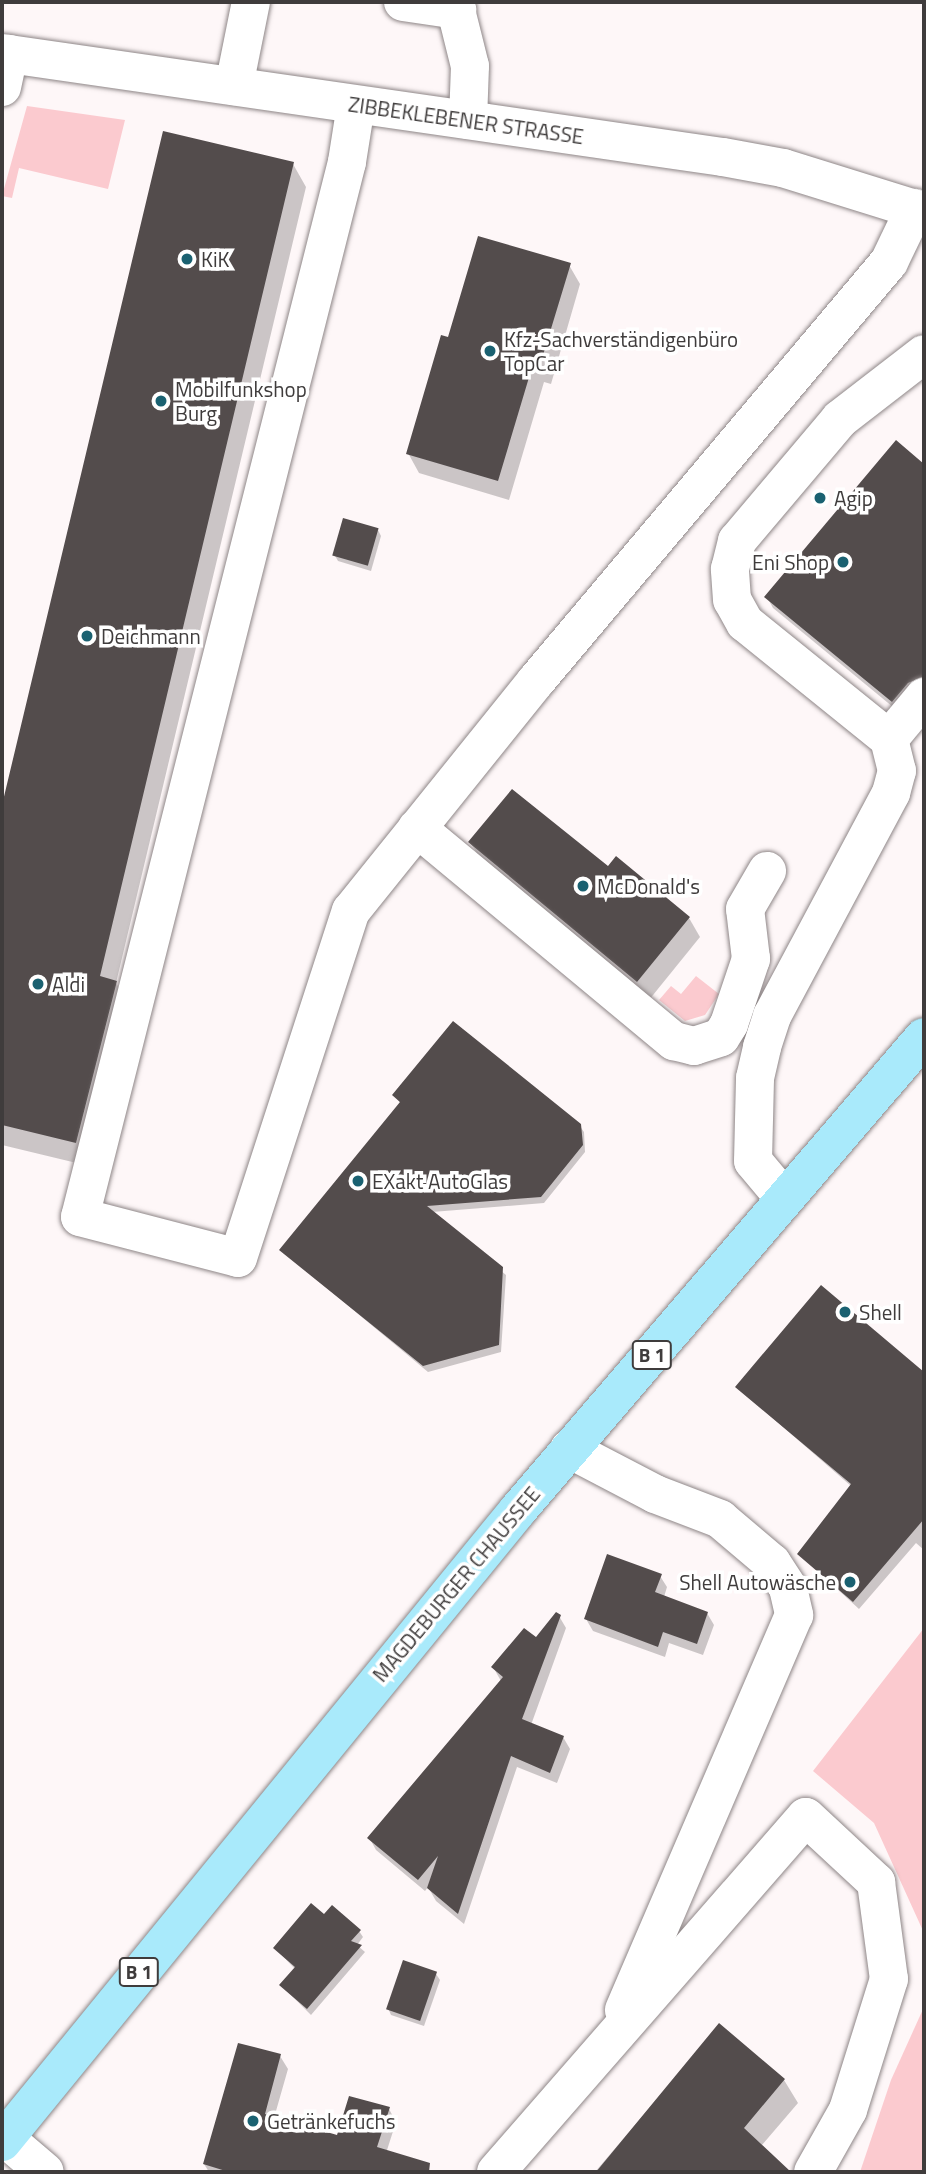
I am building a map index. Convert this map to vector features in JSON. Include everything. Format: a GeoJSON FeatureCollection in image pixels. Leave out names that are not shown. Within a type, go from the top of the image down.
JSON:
{"type":"FeatureCollection","features":[{"type":"Feature","properties":{"kind":"main road","name":"MAGDEBURGER CHAUSSEE"},"geometry":{"type":"LineString","coordinates":[[4,2140],[303,1768],[569,1449],[924,1038]]}},
{"type":"Feature","properties":{"kind":"street"},"geometry":{"type":"LineString","coordinates":[[234,86],[251,2]]}},
{"type":"Feature","properties":{"kind":"street"},"geometry":{"type":"LineString","coordinates":[[403,2],[456,6],[472,88],[468,120]]}},
{"type":"Feature","properties":{"kind":"street","name":"ZIBBEKLEBENER STRASSE"},"geometry":{"type":"LineString","coordinates":[[4,64],[234,86],[783,168],[920,210]]}},
{"type":"Feature","properties":{"kind":"street"},"geometry":{"type":"LineString","coordinates":[[356,105],[344,176],[80,1217],[238,1258],[351,911],[417,828],[889,262],[920,210]]}},
{"type":"Feature","properties":{"kind":"street"},"geometry":{"type":"LineString","coordinates":[[785,1198],[753,1161],[755,1078],[762,1047],[772,1016],[891,793],[897,771],[889,739],[746,623],[732,600],[730,569],[737,541],[840,419],[924,354]]}},
{"type":"Feature","properties":{"kind":"street"},"geometry":{"type":"LineString","coordinates":[[889,739],[924,697]]}},
{"type":"Feature","properties":{"kind":"street"},"geometry":{"type":"LineString","coordinates":[[417,828],[674,1041],[694,1046],[721,1037],[729,1024],[751,959],[745,909],[768,872]]}},
{"type":"Feature","properties":{"kind":"street"},"geometry":{"type":"LineString","coordinates":[[569,1449],[655,1494],[720,1519],[772,1563],[788,1588],[794,1615],[610,2043]]}},
{"type":"Feature","properties":{"kind":"street"},"geometry":{"type":"LineString","coordinates":[[496,2172],[806,1817],[876,1882],[889,1979],[848,2110],[813,2172]]}},
{"type":"Feature","properties":{"kind":"street"},"geometry":{"type":"LineString","coordinates":[[4,2140],[45,2172]]}},
{"type":"Feature","properties":{"kind":"shaded area"},"geometry":{"type":"Polygon","coordinates":[[[27,106],[125,120],[108,189],[19,168],[12,198],[2,196],[27,106]]]}},
{"type":"Feature","properties":{"kind":"shaded area"},"geometry":{"type":"Polygon","coordinates":[[[696,976],[719,994],[705,1015],[685,1021],[659,1000],[671,986],[681,994],[696,976]]]}},
{"type":"Feature","properties":{"kind":"shaded area"},"geometry":{"type":"Polygon","coordinates":[[[924,1628],[924,1933],[874,1823],[813,1771],[924,1628]]]}},
{"type":"Feature","properties":{"kind":"shaded area"},"geometry":{"type":"Polygon","coordinates":[[[924,2007],[924,2172],[860,2172],[891,2080],[924,2007]]]}},
{"type":"Feature","properties":{"kind":"building"},"geometry":{"type":"Polygon","coordinates":[[[163,131],[294,162],[100,976],[117,981],[76,1143],[2,1125],[2,805],[163,131]]]}},
{"type":"Feature","properties":{"kind":"building","name":"Kfz-Sachverständigenbüro TopCar"},"geometry":{"type":"Polygon","coordinates":[[[478,236],[571,263],[540,365],[533,364],[498,481],[406,454],[441,335],[448,337],[478,236]]]}},
{"type":"Feature","properties":{"kind":"building"},"geometry":{"type":"Polygon","coordinates":[[[896,440],[924,464],[924,676],[908,683],[892,702],[764,597],[896,440]]]}},
{"type":"Feature","properties":{"kind":"building"},"geometry":{"type":"Polygon","coordinates":[[[343,518],[379,528],[368,566],[332,555],[343,518]]]}},
{"type":"Feature","properties":{"kind":"building","name":"McDonald's"},"geometry":{"type":"Polygon","coordinates":[[[512,789],[608,866],[616,856],[690,917],[637,982],[468,842],[512,789]]]}},
{"type":"Feature","properties":{"kind":"building"},"geometry":{"type":"Polygon","coordinates":[[[453,1021],[581,1124],[583,1145],[541,1197],[427,1206],[503,1267],[499,1345],[423,1366],[279,1250],[400,1102],[392,1095],[453,1021]]]}},
{"type":"Feature","properties":{"kind":"building"},"geometry":{"type":"Polygon","coordinates":[[[821,1285],[924,1372],[924,1519],[853,1602],[797,1554],[851,1484],[735,1387],[821,1285]]]}},
{"type":"Feature","properties":{"kind":"building"},"geometry":{"type":"Polygon","coordinates":[[[607,1554],[662,1574],[655,1592],[708,1612],[697,1644],[663,1632],[658,1647],[584,1619],[607,1554]]]}},
{"type":"Feature","properties":{"kind":"building"},"geometry":{"type":"Polygon","coordinates":[[[556,1612],[561,1615],[522,1719],[564,1736],[550,1773],[511,1756],[458,1914],[427,1888],[438,1856],[418,1880],[367,1838],[503,1677],[491,1667],[524,1628],[536,1637],[556,1612]]]}},
{"type":"Feature","properties":{"kind":"building"},"geometry":{"type":"Polygon","coordinates":[[[311,1903],[324,1914],[332,1905],[361,1930],[351,1941],[362,1945],[307,2009],[279,1985],[295,1967],[273,1948],[311,1903]]]}},
{"type":"Feature","properties":{"kind":"building"},"geometry":{"type":"Polygon","coordinates":[[[403,1960],[437,1972],[420,2021],[386,2009],[403,1960]]]}},
{"type":"Feature","properties":{"kind":"building"},"geometry":{"type":"Polygon","coordinates":[[[719,2023],[785,2079],[744,2128],[791,2172],[596,2172],[719,2023]]]}},
{"type":"Feature","properties":{"kind":"building","name":"Getränkefuchs"},"geometry":{"type":"Polygon","coordinates":[[[238,2043],[281,2054],[265,2114],[337,2135],[349,2096],[390,2107],[377,2147],[430,2163],[429,2172],[229,2172],[203,2164],[238,2043]]]}},
{"type":"Feature","properties":{"kind":"place","name":"KiK"},"geometry":{"type":"Point","coordinates":[187,259]}},
{"type":"Feature","properties":{"kind":"place","name":"Kfz-Sachverständigenbüro TopCar"},"geometry":{"type":"Point","coordinates":[490,351]}},
{"type":"Feature","properties":{"kind":"place","name":"Mobilfunkshop Burg"},"geometry":{"type":"Point","coordinates":[161,401]}},
{"type":"Feature","properties":{"kind":"place","name":"Agip"},"geometry":{"type":"Point","coordinates":[820,498]}},
{"type":"Feature","properties":{"kind":"place","name":"Eni Shop"},"geometry":{"type":"Point","coordinates":[843,562]}},
{"type":"Feature","properties":{"kind":"place","name":"Deichmann"},"geometry":{"type":"Point","coordinates":[87,636]}},
{"type":"Feature","properties":{"kind":"place","name":"McDonald's"},"geometry":{"type":"Point","coordinates":[583,886]}},
{"type":"Feature","properties":{"kind":"place","name":"Aldi"},"geometry":{"type":"Point","coordinates":[38,984]}},
{"type":"Feature","properties":{"kind":"place","name":"EXakt AutoGlas"},"geometry":{"type":"Point","coordinates":[358,1181]}},
{"type":"Feature","properties":{"kind":"place","name":"Shell"},"geometry":{"type":"Point","coordinates":[845,1312]}},
{"type":"Feature","properties":{"kind":"place","name":"Shell Autowäsche"},"geometry":{"type":"Point","coordinates":[850,1582]}},
{"type":"Feature","properties":{"kind":"place","name":"Getränkefuchs"},"geometry":{"type":"Point","coordinates":[253,2121]}}]}
